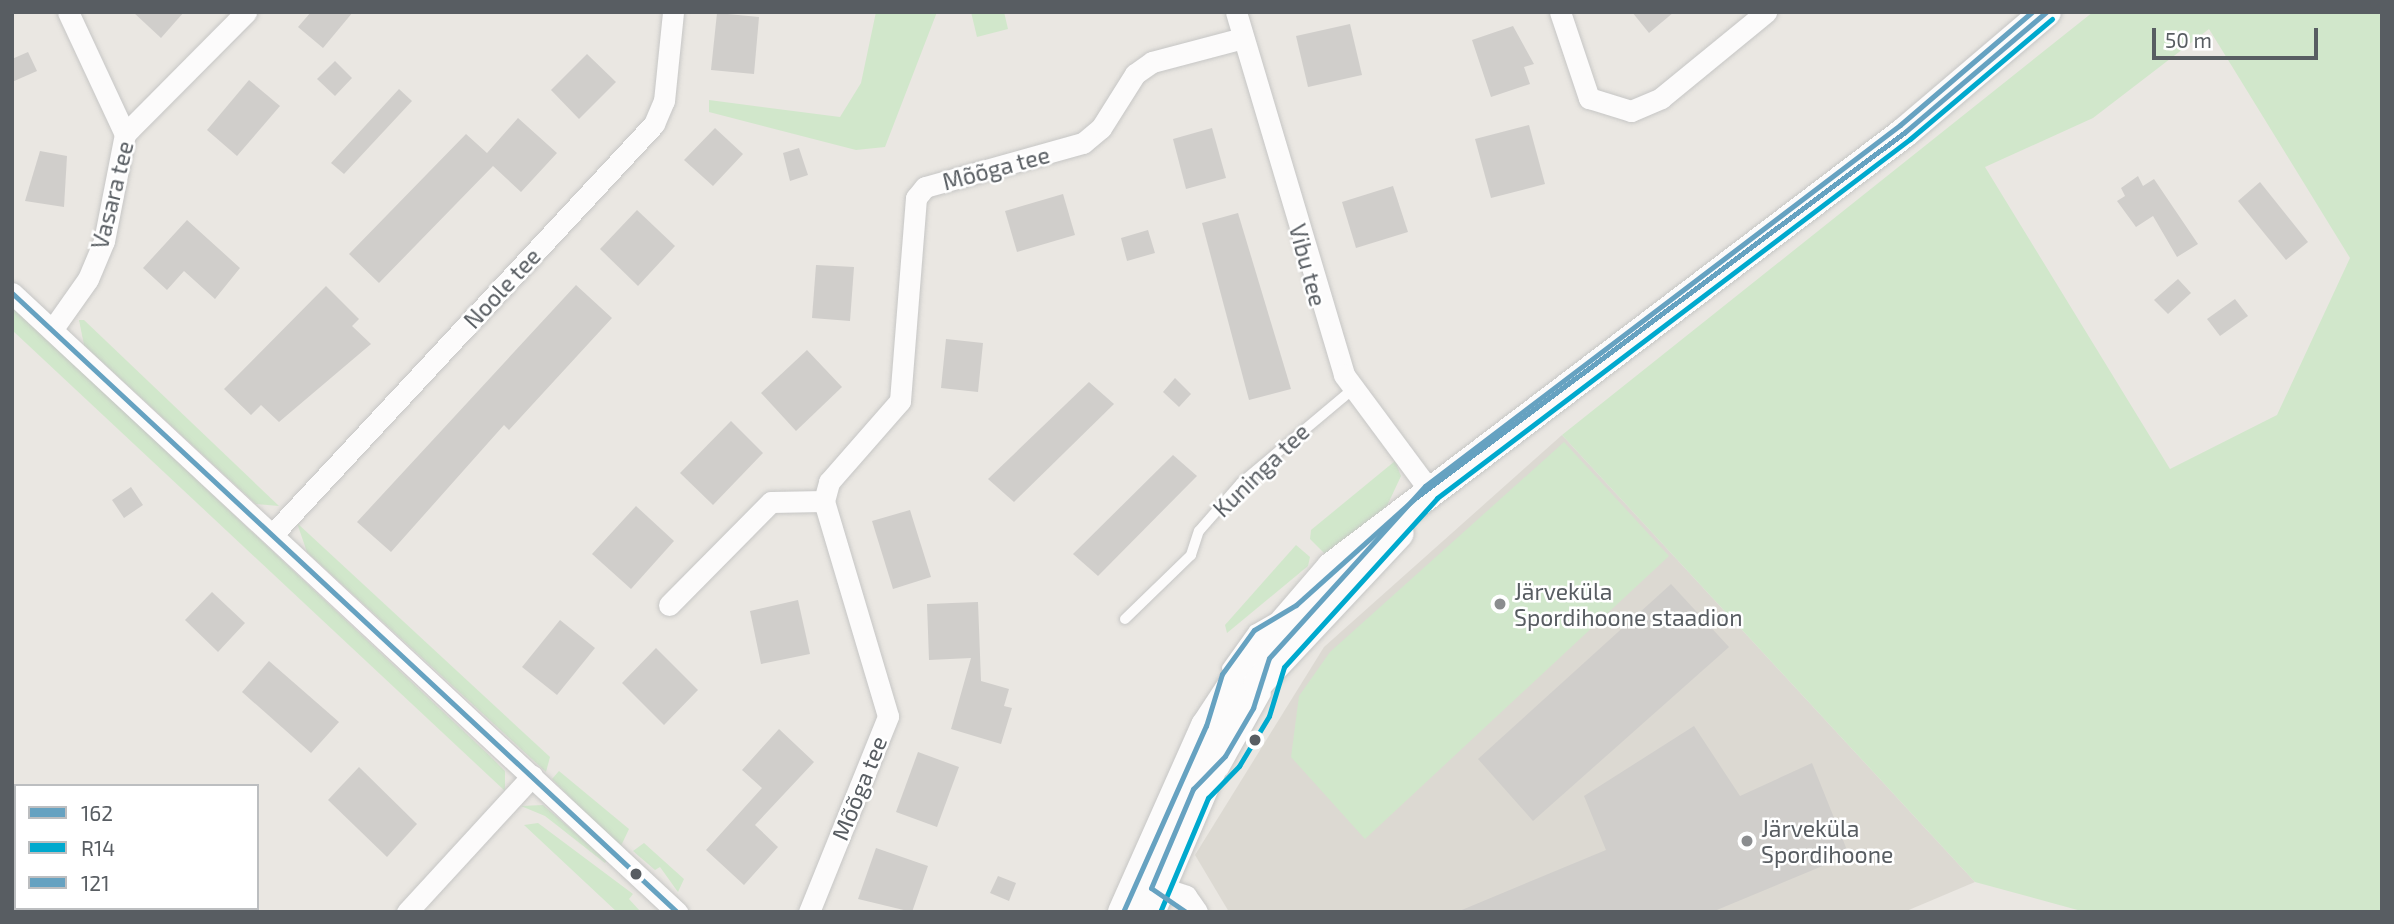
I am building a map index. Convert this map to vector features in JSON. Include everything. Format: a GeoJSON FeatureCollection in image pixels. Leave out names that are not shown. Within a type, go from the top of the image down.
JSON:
{"type":"FeatureCollection","features":[{"type":"Feature","properties":{"kind":"street"},"geometry":{"type":"LineString","coordinates":[[68,12],[125,134]]}},
{"type":"Feature","properties":{"kind":"street","name":"Vasara tee"},"geometry":{"type":"LineString","coordinates":[[52,330],[88,279],[104,241],[125,134],[246,12]]}},
{"type":"Feature","properties":{"kind":"street","name":"Noole tee"},"geometry":{"type":"LineString","coordinates":[[272,535],[654,124],[664,101],[673,12]]}},
{"type":"Feature","properties":{"kind":"street","name":"Vibu tee"},"geometry":{"type":"LineString","coordinates":[[1236,12],[1325,327],[1353,389],[1431,492]]}},
{"type":"Feature","properties":{"kind":"street"},"geometry":{"type":"LineString","coordinates":[[1560,12],[1589,98],[1631,111],[1661,98],[1766,12]]}},
{"type":"Feature","properties":{"kind":"street"},"geometry":{"type":"LineString","coordinates":[[1153,897],[1201,793],[1259,682],[1431,492],[1905,132],[2046,12]]}},
{"type":"Feature","properties":{"kind":"street","name":"Mõõga tee"},"geometry":{"type":"LineString","coordinates":[[809,912],[888,716],[824,501],[829,482],[900,401],[911,213],[925,187],[1083,143],[1101,128],[1135,74],[1152,62],[1243,38]]}},
{"type":"Feature","properties":{"kind":"street"},"geometry":{"type":"LineString","coordinates":[[12,293],[677,912]]}},
{"type":"Feature","properties":{"kind":"street"},"geometry":{"type":"LineString","coordinates":[[1153,897],[1206,726],[1296,605],[1332,567],[1414,499],[1431,492]]}},
{"type":"Feature","properties":{"kind":"street"},"geometry":{"type":"LineString","coordinates":[[669,604],[771,502],[824,501]]}},
{"type":"Feature","properties":{"kind":"street"},"geometry":{"type":"LineString","coordinates":[[407,912],[532,776]]}},
{"type":"Feature","properties":{"kind":"street"},"geometry":{"type":"LineString","coordinates":[[1124,912],[1153,897],[1186,896],[1197,912]]}},
{"type":"Feature","properties":{"kind":"lane","name":"Kuninga tee"},"geometry":{"type":"LineString","coordinates":[[1125,619],[1191,555],[1199,531],[1241,483],[1353,389]]}},
{"type":"Feature","properties":{"kind":"shaded area"},"geometry":{"type":"Polygon","coordinates":[[[1562,435],[1975,882],[1904,912],[1229,912],[1195,855],[1324,647],[1562,435]]]}},
{"type":"Feature","properties":{"kind":"green space"},"geometry":{"type":"Polygon","coordinates":[[[876,12],[937,12],[885,147],[856,150],[709,112],[709,100],[840,117],[861,83],[876,12]]]}},
{"type":"Feature","properties":{"kind":"green space"},"geometry":{"type":"Polygon","coordinates":[[[971,12],[1004,12],[1008,29],[977,37],[971,12]]]}},
{"type":"Feature","properties":{"kind":"green space"},"geometry":{"type":"Polygon","coordinates":[[[2093,12],[2382,12],[2382,912],[2085,912],[1975,882],[1562,435],[2093,12]],[[2209,29],[2093,118],[1985,167],[2170,469],[2277,415],[2350,258],[2209,29]]]}},
{"type":"Feature","properties":{"kind":"green space"},"geometry":{"type":"Polygon","coordinates":[[[12,306],[490,756],[505,771],[505,791],[12,330],[12,306]]]}},
{"type":"Feature","properties":{"kind":"green space"},"geometry":{"type":"Polygon","coordinates":[[[79,320],[84,320],[279,506],[256,504],[84,345],[79,320]]]}},
{"type":"Feature","properties":{"kind":"green space","name":"Järveküla Spordihoone staadion"},"geometry":{"type":"Polygon","coordinates":[[[1564,442],[1669,556],[1365,839],[1291,757],[1299,696],[1330,652],[1564,442]]]}},
{"type":"Feature","properties":{"kind":"green space"},"geometry":{"type":"Polygon","coordinates":[[[1395,461],[1401,476],[1387,506],[1328,557],[1310,539],[1311,530],[1395,461]]]}},
{"type":"Feature","properties":{"kind":"green space"},"geometry":{"type":"Polygon","coordinates":[[[297,523],[550,757],[546,772],[307,552],[297,523]]]}},
{"type":"Feature","properties":{"kind":"green space"},"geometry":{"type":"Polygon","coordinates":[[[1296,545],[1310,557],[1308,566],[1227,633],[1225,625],[1296,545]]]}},
{"type":"Feature","properties":{"kind":"green space"},"geometry":{"type":"Polygon","coordinates":[[[559,771],[629,829],[620,848],[552,779],[559,771]]]}},
{"type":"Feature","properties":{"kind":"green space"},"geometry":{"type":"Polygon","coordinates":[[[543,805],[607,860],[605,863],[545,816],[521,806],[543,805]]]}},
{"type":"Feature","properties":{"kind":"green space"},"geometry":{"type":"Polygon","coordinates":[[[538,823],[633,894],[629,899],[640,911],[651,912],[617,912],[524,825],[538,823]]]}},
{"type":"Feature","properties":{"kind":"green space"},"geometry":{"type":"Polygon","coordinates":[[[644,843],[684,879],[678,892],[660,867],[655,870],[633,851],[644,843]]]}},
{"type":"Feature","properties":{"kind":"building"},"geometry":{"type":"Polygon","coordinates":[[[133,12],[184,12],[161,38],[133,12]]]}},
{"type":"Feature","properties":{"kind":"building"},"geometry":{"type":"Polygon","coordinates":[[[311,12],[353,12],[323,48],[298,27],[311,12]]]}},
{"type":"Feature","properties":{"kind":"building"},"geometry":{"type":"Polygon","coordinates":[[[1632,12],[1674,12],[1649,33],[1632,12]]]}},
{"type":"Feature","properties":{"kind":"building"},"geometry":{"type":"Polygon","coordinates":[[[717,13],[759,17],[754,74],[711,70],[717,13]]]}},
{"type":"Feature","properties":{"kind":"building"},"geometry":{"type":"Polygon","coordinates":[[[1350,24],[1362,75],[1308,87],[1296,36],[1350,24]]]}},
{"type":"Feature","properties":{"kind":"building"},"geometry":{"type":"Polygon","coordinates":[[[1513,26],[1534,64],[1524,67],[1530,84],[1491,97],[1472,40],[1513,26]]]}},
{"type":"Feature","properties":{"kind":"building"},"geometry":{"type":"Polygon","coordinates":[[[28,52],[37,71],[12,82],[12,59],[28,52]]]}},
{"type":"Feature","properties":{"kind":"building"},"geometry":{"type":"Polygon","coordinates":[[[587,54],[616,82],[579,119],[551,90],[587,54]]]}},
{"type":"Feature","properties":{"kind":"building"},"geometry":{"type":"Polygon","coordinates":[[[335,61],[352,78],[335,96],[317,79],[335,61]]]}},
{"type":"Feature","properties":{"kind":"building"},"geometry":{"type":"Polygon","coordinates":[[[249,80],[280,106],[237,156],[207,130],[249,80]]]}},
{"type":"Feature","properties":{"kind":"building"},"geometry":{"type":"Polygon","coordinates":[[[399,89],[412,101],[344,174],[331,163],[399,89]]]}},
{"type":"Feature","properties":{"kind":"building"},"geometry":{"type":"Polygon","coordinates":[[[518,118],[557,153],[521,192],[493,166],[379,283],[349,254],[466,134],[487,153],[518,118]]]}},
{"type":"Feature","properties":{"kind":"building"},"geometry":{"type":"Polygon","coordinates":[[[1529,125],[1545,184],[1491,198],[1475,139],[1529,125]]]}},
{"type":"Feature","properties":{"kind":"building"},"geometry":{"type":"Polygon","coordinates":[[[715,128],[743,154],[713,186],[684,160],[715,128]]]}},
{"type":"Feature","properties":{"kind":"building"},"geometry":{"type":"Polygon","coordinates":[[[1212,128],[1226,178],[1186,189],[1173,139],[1212,128]]]}},
{"type":"Feature","properties":{"kind":"building"},"geometry":{"type":"Polygon","coordinates":[[[799,148],[808,175],[790,181],[783,153],[799,148]]]}},
{"type":"Feature","properties":{"kind":"building"},"geometry":{"type":"Polygon","coordinates":[[[40,151],[67,156],[64,207],[25,201],[40,151]]]}},
{"type":"Feature","properties":{"kind":"building"},"geometry":{"type":"Polygon","coordinates":[[[2138,176],[2143,186],[2154,179],[2198,244],[2177,257],[2153,216],[2136,227],[2117,201],[2125,196],[2121,188],[2138,176]]]}},
{"type":"Feature","properties":{"kind":"building"},"geometry":{"type":"Polygon","coordinates":[[[2260,182],[2308,242],[2286,260],[2238,201],[2260,182]]]}},
{"type":"Feature","properties":{"kind":"building"},"geometry":{"type":"Polygon","coordinates":[[[1393,186],[1408,232],[1356,248],[1342,202],[1393,186]]]}},
{"type":"Feature","properties":{"kind":"building"},"geometry":{"type":"Polygon","coordinates":[[[1063,194],[1075,235],[1017,252],[1005,211],[1063,194]]]}},
{"type":"Feature","properties":{"kind":"building"},"geometry":{"type":"Polygon","coordinates":[[[637,210],[675,246],[638,286],[600,249],[637,210]]]}},
{"type":"Feature","properties":{"kind":"building"},"geometry":{"type":"Polygon","coordinates":[[[1238,213],[1291,389],[1249,400],[1202,223],[1238,213]]]}},
{"type":"Feature","properties":{"kind":"building"},"geometry":{"type":"Polygon","coordinates":[[[187,220],[240,268],[215,299],[184,271],[167,290],[143,268],[187,220]]]}},
{"type":"Feature","properties":{"kind":"building"},"geometry":{"type":"Polygon","coordinates":[[[1148,230],[1155,253],[1127,261],[1121,238],[1148,230]]]}},
{"type":"Feature","properties":{"kind":"building"},"geometry":{"type":"Polygon","coordinates":[[[816,265],[854,267],[850,321],[812,318],[816,265]]]}},
{"type":"Feature","properties":{"kind":"building"},"geometry":{"type":"Polygon","coordinates":[[[2178,279],[2191,293],[2168,314],[2154,300],[2178,279]]]}},
{"type":"Feature","properties":{"kind":"building"},"geometry":{"type":"Polygon","coordinates":[[[576,285],[612,318],[509,430],[504,425],[391,552],[357,522],[576,285]]]}},
{"type":"Feature","properties":{"kind":"building"},"geometry":{"type":"Polygon","coordinates":[[[326,286],[359,319],[352,326],[371,344],[279,422],[261,405],[251,415],[224,389],[326,286]]]}},
{"type":"Feature","properties":{"kind":"building"},"geometry":{"type":"Polygon","coordinates":[[[2235,299],[2248,316],[2220,336],[2207,319],[2235,299]]]}},
{"type":"Feature","properties":{"kind":"building"},"geometry":{"type":"Polygon","coordinates":[[[946,339],[983,343],[978,392],[941,388],[946,339]]]}},
{"type":"Feature","properties":{"kind":"building"},"geometry":{"type":"Polygon","coordinates":[[[807,350],[842,387],[796,431],[761,393],[807,350]]]}},
{"type":"Feature","properties":{"kind":"building"},"geometry":{"type":"Polygon","coordinates":[[[1175,378],[1191,394],[1179,407],[1163,392],[1175,378]]]}},
{"type":"Feature","properties":{"kind":"building"},"geometry":{"type":"Polygon","coordinates":[[[1089,382],[1114,404],[1014,502],[988,479],[1089,382]]]}},
{"type":"Feature","properties":{"kind":"building"},"geometry":{"type":"Polygon","coordinates":[[[731,421],[763,453],[713,505],[680,473],[731,421]]]}},
{"type":"Feature","properties":{"kind":"building"},"geometry":{"type":"Polygon","coordinates":[[[1173,455],[1197,476],[1098,576],[1073,554],[1173,455]]]}},
{"type":"Feature","properties":{"kind":"building"},"geometry":{"type":"Polygon","coordinates":[[[131,487],[143,505],[124,518],[112,500],[131,487]]]}},
{"type":"Feature","properties":{"kind":"building"},"geometry":{"type":"Polygon","coordinates":[[[636,506],[674,541],[631,589],[592,554],[636,506]]]}},
{"type":"Feature","properties":{"kind":"building"},"geometry":{"type":"Polygon","coordinates":[[[910,510],[931,577],[893,589],[872,521],[910,510]]]}},
{"type":"Feature","properties":{"kind":"building"},"geometry":{"type":"Polygon","coordinates":[[[1671,584],[1729,647],[1533,821],[1478,759],[1671,584]]]}},
{"type":"Feature","properties":{"kind":"building"},"geometry":{"type":"Polygon","coordinates":[[[212,592],[245,623],[218,652],[185,620],[212,592]]]}},
{"type":"Feature","properties":{"kind":"building"},"geometry":{"type":"Polygon","coordinates":[[[798,600],[810,654],[761,664],[750,611],[798,600]]]}},
{"type":"Feature","properties":{"kind":"building"},"geometry":{"type":"Polygon","coordinates":[[[978,602],[981,681],[1009,689],[1004,706],[1012,708],[1001,744],[951,729],[971,658],[929,660],[927,604],[978,602]]]}},
{"type":"Feature","properties":{"kind":"building"},"geometry":{"type":"Polygon","coordinates":[[[560,620],[595,648],[557,695],[522,667],[560,620]]]}},
{"type":"Feature","properties":{"kind":"building"},"geometry":{"type":"Polygon","coordinates":[[[656,648],[698,690],[664,725],[622,683],[656,648]]]}},
{"type":"Feature","properties":{"kind":"building"},"geometry":{"type":"Polygon","coordinates":[[[269,661],[339,722],[311,753],[242,692],[269,661]]]}},
{"type":"Feature","properties":{"kind":"building"},"geometry":{"type":"Polygon","coordinates":[[[1694,726],[1740,796],[1812,763],[1849,855],[1712,912],[1457,912],[1606,850],[1584,796],[1694,726]]]}},
{"type":"Feature","properties":{"kind":"building"},"geometry":{"type":"Polygon","coordinates":[[[779,729],[814,762],[755,825],[778,847],[744,885],[706,850],[762,788],[742,770],[779,729]]]}},
{"type":"Feature","properties":{"kind":"building"},"geometry":{"type":"Polygon","coordinates":[[[918,752],[959,767],[937,827],[896,812],[918,752]]]}},
{"type":"Feature","properties":{"kind":"building"},"geometry":{"type":"Polygon","coordinates":[[[359,767],[417,824],[387,857],[328,800],[359,767]]]}},
{"type":"Feature","properties":{"kind":"building"},"geometry":{"type":"Polygon","coordinates":[[[876,848],[928,866],[912,912],[858,899],[876,848]]]}},
{"type":"Feature","properties":{"kind":"building"},"geometry":{"type":"Polygon","coordinates":[[[998,876],[1016,883],[1009,901],[990,893],[998,876]]]}},
{"type":"Feature","properties":{"kind":"transit line","name":"121"},"geometry":{"type":"LineString","coordinates":[[1186,912],[1151,888],[1193,789],[1225,756],[1253,708],[1269,658],[1425,486],[1900,125],[2032,12]]}},
{"type":"Feature","properties":{"kind":"transit line","name":"162"},"geometry":{"type":"LineString","coordinates":[[1123,912],[1206,726],[1222,674],[1254,630],[1296,605],[1414,499],[1905,132],[2046,12]]}},
{"type":"Feature","properties":{"kind":"transit line","name":"R14"},"geometry":{"type":"LineString","coordinates":[[1160,912],[1208,798],[1239,766],[1269,716],[1284,667],[1437,498],[1910,139],[2052,19]]}},
{"type":"Feature","properties":{"kind":"transit line","name":"162"},"geometry":{"type":"LineString","coordinates":[[12,293],[677,912]]}},
{"type":"Feature","properties":{"kind":"place","name":"Järveküla Spordihoone staadion"},"geometry":{"type":"Point","coordinates":[1500,604]}},
{"type":"Feature","properties":{"kind":"place","name":"Järveküla Spordihoone"},"geometry":{"type":"Point","coordinates":[1747,841]}}]}
